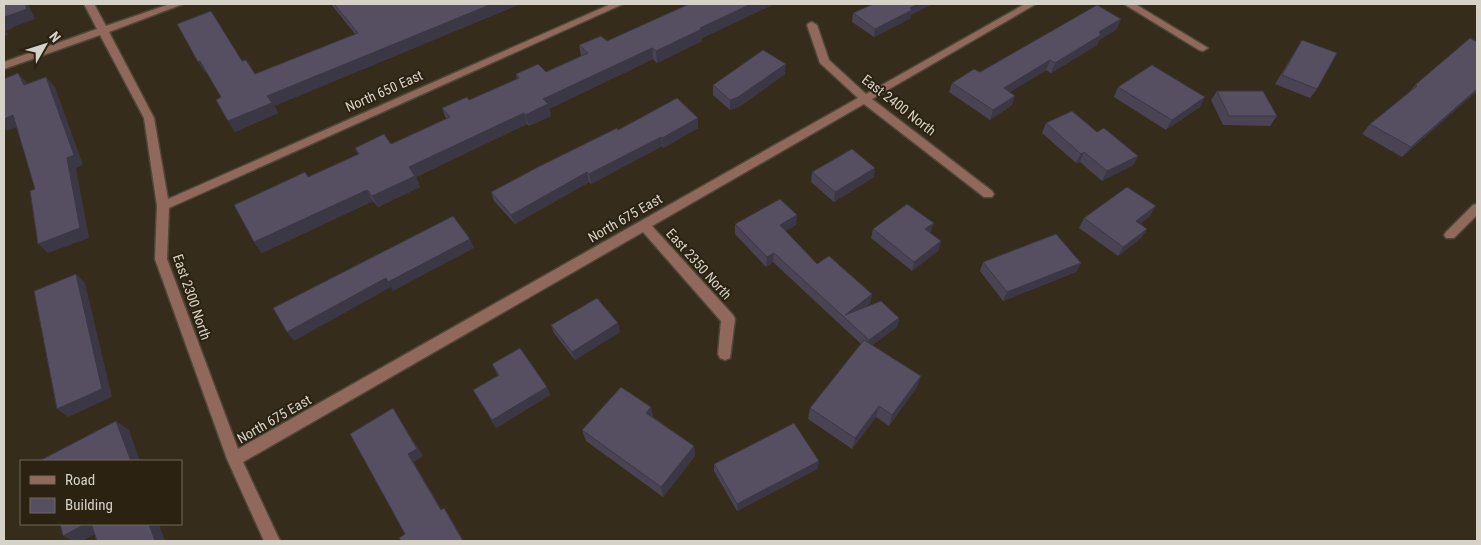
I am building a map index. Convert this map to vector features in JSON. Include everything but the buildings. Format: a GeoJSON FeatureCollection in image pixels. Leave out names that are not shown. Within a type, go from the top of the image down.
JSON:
{"type":"FeatureCollection","features":[{"type":"Feature","properties":{"kind":"street","name":"East 2300 North"},"geometry":{"type":"LineString","coordinates":[[90,4],[149,118],[163,206],[161,259],[234,459],[272,541]]}},
{"type":"Feature","properties":{"kind":"street"},"geometry":{"type":"LineString","coordinates":[[4,66],[178,4]]}},
{"type":"Feature","properties":{"kind":"street","name":"North 650 East"},"geometry":{"type":"LineString","coordinates":[[163,206],[618,4]]}},
{"type":"Feature","properties":{"kind":"street","name":"North 675 East"},"geometry":{"type":"LineString","coordinates":[[234,459],[1031,4]]}},
{"type":"Feature","properties":{"kind":"street"},"geometry":{"type":"LineString","coordinates":[[1129,4],[1203,48]]}},
{"type":"Feature","properties":{"kind":"street","name":"East 2400 North"},"geometry":{"type":"LineString","coordinates":[[812,25],[824,61],[865,99],[988,194]]}},
{"type":"Feature","properties":{"kind":"street"},"geometry":{"type":"LineString","coordinates":[[1450,235],[1477,208]]}},
{"type":"Feature","properties":{"kind":"street","name":"East 2350 North"},"geometry":{"type":"LineString","coordinates":[[644,225],[728,319],[725,354]]}}]}
